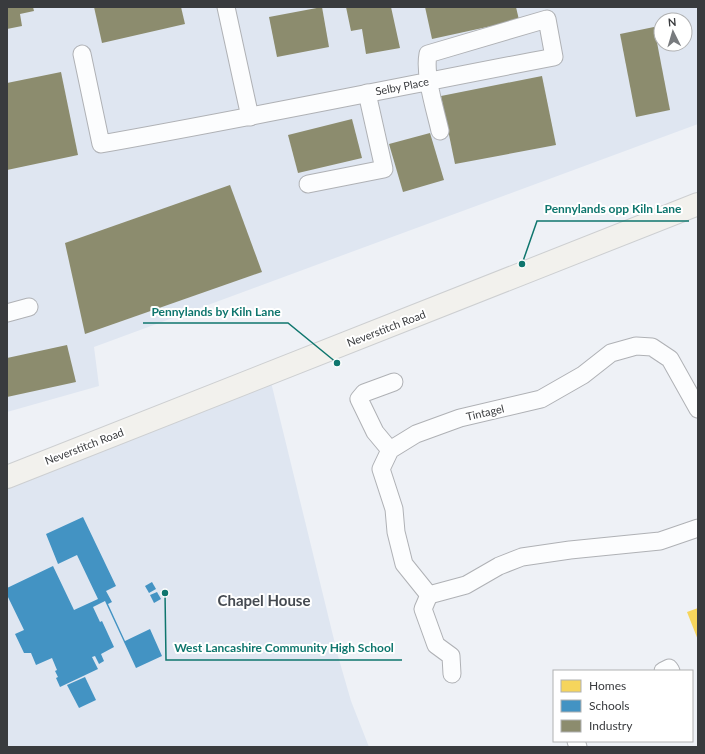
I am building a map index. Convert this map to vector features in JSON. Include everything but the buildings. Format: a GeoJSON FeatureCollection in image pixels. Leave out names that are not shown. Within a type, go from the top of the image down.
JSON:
{"type":"FeatureCollection","features":[{"type":"Feature","properties":{"kind":"main road","name":"Neverstitch Road"},"geometry":{"type":"LineString","coordinates":[[7,477],[28,467],[464,298],[698,204]]}},
{"type":"Feature","properties":{"kind":"main road","name":"Neverstitch Road"},"geometry":{"type":"LineString","coordinates":[[7,471],[28,467]]}},
{"type":"Feature","properties":{"kind":"street"},"geometry":{"type":"LineString","coordinates":[[226,7],[250,117]]}},
{"type":"Feature","properties":{"kind":"street"},"geometry":{"type":"LineString","coordinates":[[440,131],[430,81],[427,61],[428,54],[546,13]]}},
{"type":"Feature","properties":{"kind":"street","name":"Selby Place"},"geometry":{"type":"LineString","coordinates":[[82,54],[101,144],[250,117],[554,57],[546,13]]}},
{"type":"Feature","properties":{"kind":"street"},"geometry":{"type":"LineString","coordinates":[[308,184],[384,169],[367,93]]}},
{"type":"Feature","properties":{"kind":"street"},"geometry":{"type":"LineString","coordinates":[[7,313],[29,307]]}},
{"type":"Feature","properties":{"kind":"street","name":"Tintagel"},"geometry":{"type":"LineString","coordinates":[[390,450],[416,434],[460,418],[541,399],[583,375],[611,353],[636,346],[652,347],[670,359],[698,409]]}},
{"type":"Feature","properties":{"kind":"street"},"geometry":{"type":"LineString","coordinates":[[394,382],[364,393],[359,399],[375,432],[390,450],[381,469],[394,509],[396,532],[404,564],[429,594]]}},
{"type":"Feature","properties":{"kind":"street"},"geometry":{"type":"LineString","coordinates":[[429,594],[466,585],[499,566],[522,557],[570,550],[660,541],[698,528]]}},
{"type":"Feature","properties":{"kind":"street"},"geometry":{"type":"LineString","coordinates":[[429,594],[423,609],[436,645],[451,656],[452,674]]}},
{"type":"Feature","properties":{"kind":"shaded area"},"geometry":{"type":"Polygon","coordinates":[[[7,7],[698,7],[698,124],[94,347],[99,386],[7,412],[7,7]]]}},
{"type":"Feature","properties":{"kind":"shaded area"},"geometry":{"type":"Polygon","coordinates":[[[269,374],[338,656],[351,701],[369,747],[7,747],[7,481],[269,374]]]}},
{"type":"Feature","properties":{"kind":"place","name":"Pennylands opp Kiln Lane"},"geometry":{"type":"Point","coordinates":[522,264]}},
{"type":"Feature","properties":{"kind":"place","name":"Pennylands by Kiln Lane"},"geometry":{"type":"Point","coordinates":[337,363]}},
{"type":"Feature","properties":{"kind":"place","name":"West Lancashire Community High School"},"geometry":{"type":"Point","coordinates":[165,593]}},
{"type":"Feature","properties":{"kind":"district","name":"Chapel House"},"geometry":{"type":"Point","coordinates":[264,600]}}]}
